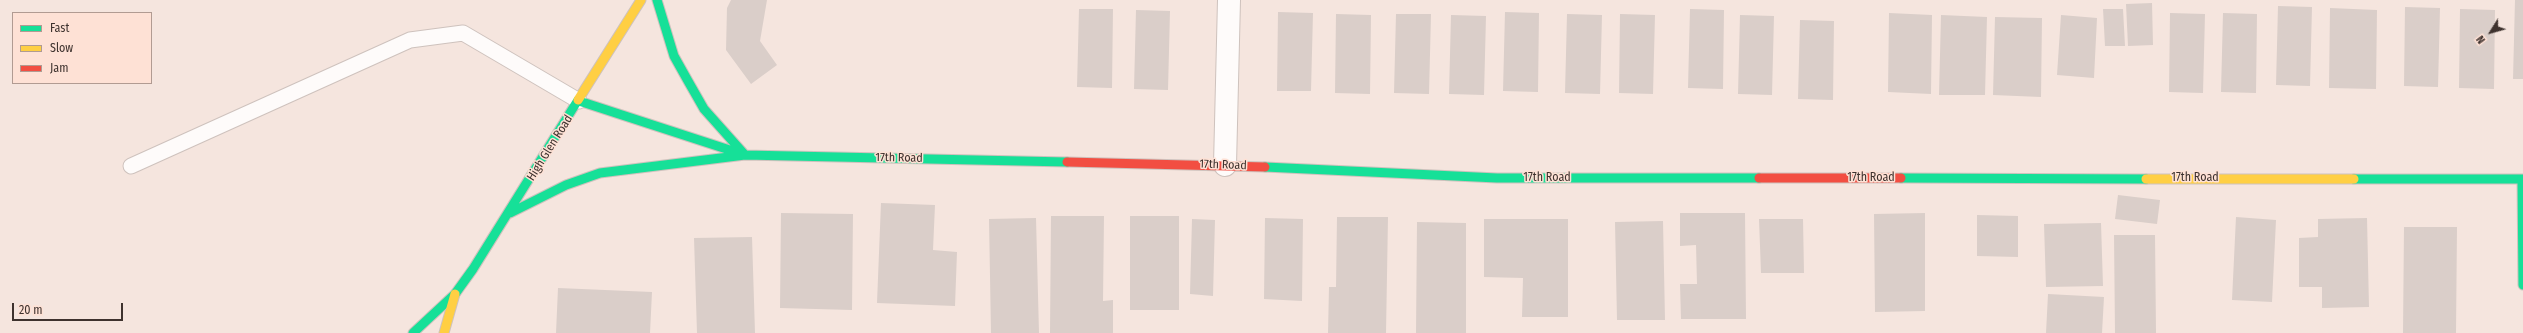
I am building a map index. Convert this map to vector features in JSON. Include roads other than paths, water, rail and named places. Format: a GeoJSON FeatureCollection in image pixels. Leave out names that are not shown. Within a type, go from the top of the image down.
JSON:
{"type":"FeatureCollection","features":[{"type":"Feature","properties":{"kind":"street","name":"High Glen Road"},"geometry":{"type":"LineString","coordinates":[[413,333],[455,294],[510,213],[641,0]]}},
{"type":"Feature","properties":{"kind":"street"},"geometry":{"type":"LineString","coordinates":[[657,0],[674,56],[688,81],[704,109],[745,155]]}},
{"type":"Feature","properties":{"kind":"street"},"geometry":{"type":"LineString","coordinates":[[1225,165],[1229,0]]}},
{"type":"Feature","properties":{"kind":"street","name":"17th Road"},"geometry":{"type":"LineString","coordinates":[[579,101],[745,155],[1225,165],[1497,178],[2523,179]]}},
{"type":"Feature","properties":{"kind":"street"},"geometry":{"type":"LineString","coordinates":[[510,213],[566,185],[600,173],[745,155]]}},
{"type":"Feature","properties":{"kind":"street"},"geometry":{"type":"LineString","coordinates":[[2523,179],[2523,285]]}},
{"type":"Feature","properties":{"kind":"street","name":"High Glen Road"},"geometry":{"type":"LineString","coordinates":[[444,333],[455,294]]}},
{"type":"Feature","properties":{"kind":"lane"},"geometry":{"type":"LineString","coordinates":[[132,166],[410,40],[463,33],[579,101]]}}]}
